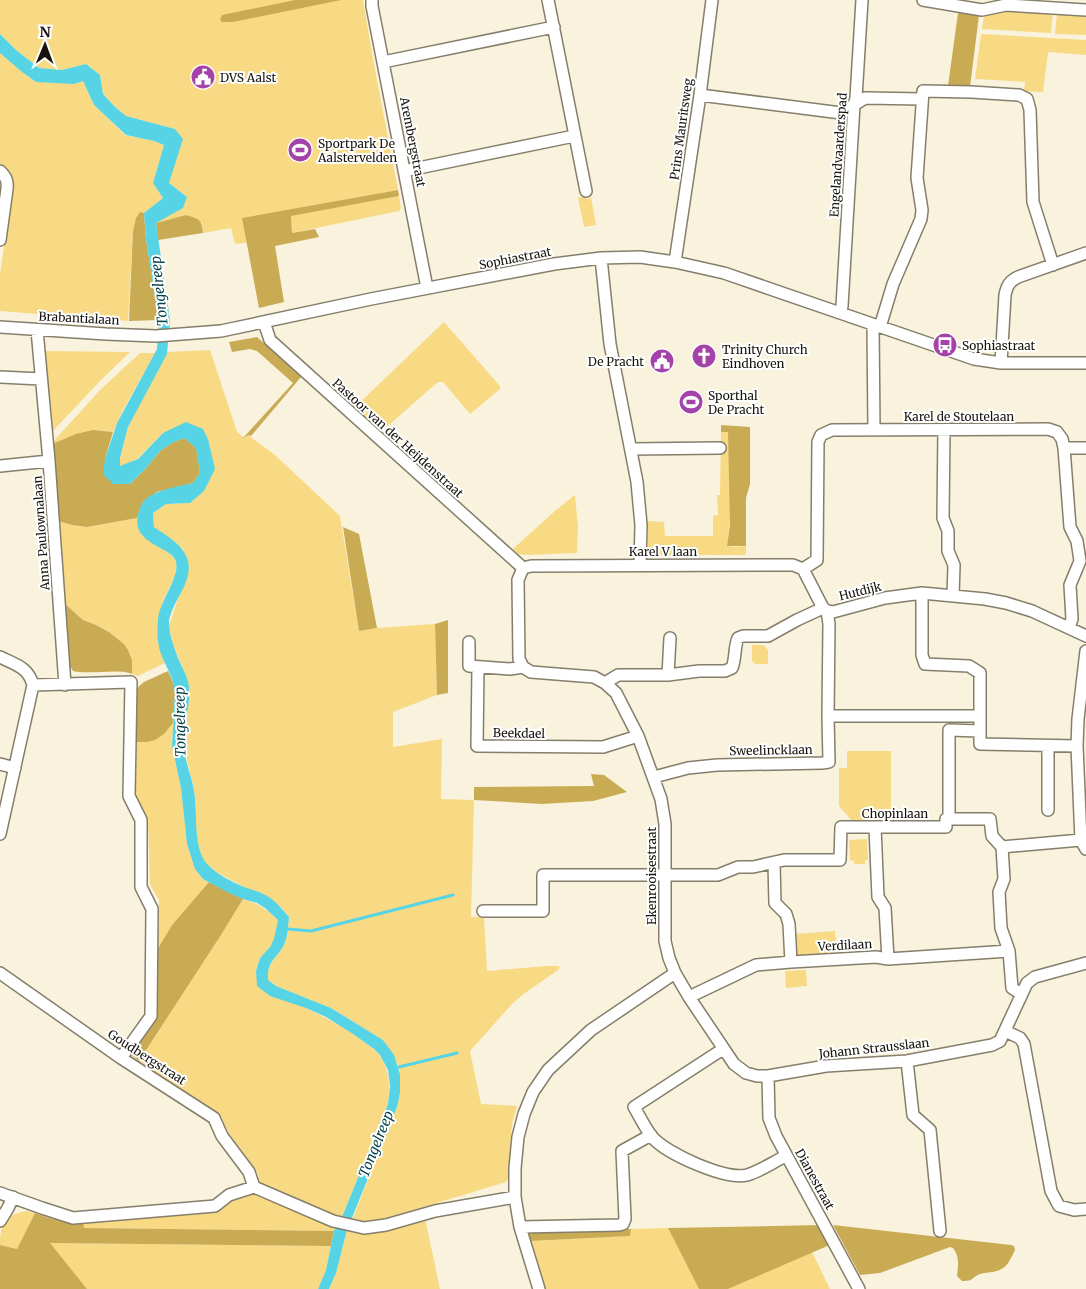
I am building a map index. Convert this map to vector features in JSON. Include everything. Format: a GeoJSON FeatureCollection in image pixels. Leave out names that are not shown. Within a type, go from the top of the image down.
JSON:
{"type":"FeatureCollection","features":[{"type":"Feature","properties":{"kind":"street","name":"Arembergstraat"},"geometry":{"type":"LineString","coordinates":[[372,0],[427,288]]}},
{"type":"Feature","properties":{"kind":"street"},"geometry":{"type":"LineString","coordinates":[[548,0],[586,191]]}},
{"type":"Feature","properties":{"kind":"street","name":"Prins Mauritsweg"},"geometry":{"type":"LineString","coordinates":[[675,262],[712,0]]}},
{"type":"Feature","properties":{"kind":"street","name":"Engelandvaarderspad"},"geometry":{"type":"LineString","coordinates":[[841,312],[862,0]]}},
{"type":"Feature","properties":{"kind":"street"},"geometry":{"type":"LineString","coordinates":[[923,0],[982,10],[1006,3],[1086,10]]}},
{"type":"Feature","properties":{"kind":"street"},"geometry":{"type":"LineString","coordinates":[[383,62],[554,27]]}},
{"type":"Feature","properties":{"kind":"street"},"geometry":{"type":"LineString","coordinates":[[700,95],[842,113],[864,98],[971,92],[1019,96],[1027,99],[1030,110],[1033,202],[1053,264]]}},
{"type":"Feature","properties":{"kind":"street"},"geometry":{"type":"LineString","coordinates":[[874,430],[876,326],[921,219],[922,210],[917,178],[922,95]]}},
{"type":"Feature","properties":{"kind":"street"},"geometry":{"type":"LineString","coordinates":[[404,171],[574,136]]}},
{"type":"Feature","properties":{"kind":"street"},"geometry":{"type":"LineString","coordinates":[[0,171],[8,181],[0,240]]}},
{"type":"Feature","properties":{"kind":"street"},"geometry":{"type":"LineString","coordinates":[[1002,363],[1005,294],[1011,280],[1086,253]]}},
{"type":"Feature","properties":{"kind":"street","name":"Sophiastraat"},"geometry":{"type":"LineString","coordinates":[[156,336],[225,330],[554,264],[601,258],[640,257],[675,262],[724,273],[974,359],[1002,363],[1086,363]]}},
{"type":"Feature","properties":{"kind":"street"},"geometry":{"type":"LineString","coordinates":[[601,258],[610,344],[640,505],[640,565]]}},
{"type":"Feature","properties":{"kind":"street","name":"Pastoor van der Heijdenstraat"},"geometry":{"type":"LineString","coordinates":[[264,322],[270,340],[522,568]]}},
{"type":"Feature","properties":{"kind":"street","name":"Brabantialaan"},"geometry":{"type":"LineString","coordinates":[[0,327],[156,336]]}},
{"type":"Feature","properties":{"kind":"street","name":"Anna Paulownalaan"},"geometry":{"type":"LineString","coordinates":[[37,330],[49,461],[65,684]]}},
{"type":"Feature","properties":{"kind":"street"},"geometry":{"type":"LineString","coordinates":[[0,377],[41,379]]}},
{"type":"Feature","properties":{"kind":"street","name":"Karel de Stoutelaan"},"geometry":{"type":"LineString","coordinates":[[803,569],[817,560],[818,442],[820,435],[832,430],[1048,429],[1057,432],[1062,439],[1064,448]]}},
{"type":"Feature","properties":{"kind":"street"},"geometry":{"type":"LineString","coordinates":[[944,430],[943,518],[948,531],[948,551],[954,565],[953,596]]}},
{"type":"Feature","properties":{"kind":"street"},"geometry":{"type":"LineString","coordinates":[[630,449],[720,448]]}},
{"type":"Feature","properties":{"kind":"street"},"geometry":{"type":"LineString","coordinates":[[1069,628],[1072,619],[1070,585],[1080,561],[1078,541],[1070,527],[1064,448],[1086,448]]}},
{"type":"Feature","properties":{"kind":"street"},"geometry":{"type":"LineString","coordinates":[[0,466],[49,461]]}},
{"type":"Feature","properties":{"kind":"street","name":"Karel V laan"},"geometry":{"type":"LineString","coordinates":[[522,568],[531,566],[792,565],[803,569]]}},
{"type":"Feature","properties":{"kind":"street"},"geometry":{"type":"LineString","coordinates":[[522,568],[518,580],[518,659],[523,667],[531,672],[594,677],[605,683]]}},
{"type":"Feature","properties":{"kind":"street"},"geometry":{"type":"LineString","coordinates":[[803,569],[825,610]]}},
{"type":"Feature","properties":{"kind":"street"},"geometry":{"type":"LineString","coordinates":[[922,593],[922,655],[925,664],[969,666],[980,673],[980,744],[1077,746]]}},
{"type":"Feature","properties":{"kind":"street","name":"Hutdijk"},"geometry":{"type":"LineString","coordinates":[[605,683],[618,675],[668,675],[698,671],[726,671],[732,668],[736,643],[738,638],[743,636],[768,636],[797,620],[825,610],[833,612],[885,598],[922,593],[1006,602],[1032,610],[1086,636]]}},
{"type":"Feature","properties":{"kind":"street","name":"Sweelincklaan"},"geometry":{"type":"LineString","coordinates":[[654,776],[688,768],[717,765],[829,762],[829,624],[825,610]]}},
{"type":"Feature","properties":{"kind":"street"},"geometry":{"type":"LineString","coordinates":[[668,675],[670,638]]}},
{"type":"Feature","properties":{"kind":"street","name":"Beekdael"},"geometry":{"type":"LineString","coordinates":[[469,642],[469,666],[478,667],[477,746],[602,747],[638,736]]}},
{"type":"Feature","properties":{"kind":"street"},"geometry":{"type":"LineString","coordinates":[[1022,994],[1012,988],[1009,951],[1001,928],[999,892],[1004,879],[1002,847],[1084,845],[1077,746],[1078,719],[1086,651]]}},
{"type":"Feature","properties":{"kind":"street"},"geometry":{"type":"LineString","coordinates":[[0,657],[22,668],[30,676],[33,685],[0,834]]}},
{"type":"Feature","properties":{"kind":"street"},"geometry":{"type":"LineString","coordinates":[[478,667],[510,669],[523,667]]}},
{"type":"Feature","properties":{"kind":"street"},"geometry":{"type":"LineString","coordinates":[[33,685],[131,682],[129,796],[141,820],[141,887],[152,909],[151,1016],[121,1058]]}},
{"type":"Feature","properties":{"kind":"street","name":"Ekenrooisestraat"},"geometry":{"type":"LineString","coordinates":[[605,683],[616,693],[638,736],[661,799],[665,824],[665,941],[675,973]]}},
{"type":"Feature","properties":{"kind":"street"},"geometry":{"type":"LineString","coordinates":[[828,716],[979,716]]}},
{"type":"Feature","properties":{"kind":"street"},"geometry":{"type":"LineString","coordinates":[[949,819],[949,730],[980,731]]}},
{"type":"Feature","properties":{"kind":"street"},"geometry":{"type":"LineString","coordinates":[[1048,746],[1048,810]]}},
{"type":"Feature","properties":{"kind":"street"},"geometry":{"type":"LineString","coordinates":[[0,764],[15,768]]}},
{"type":"Feature","properties":{"kind":"street","name":"Chopinlaan"},"geometry":{"type":"LineString","coordinates":[[483,911],[543,910],[543,875],[718,875],[738,867],[752,867],[784,860],[840,860],[841,827],[946,826],[946,819],[990,819],[992,836],[1002,847]]}},
{"type":"Feature","properties":{"kind":"street"},"geometry":{"type":"LineString","coordinates":[[875,827],[878,897],[885,908],[888,959]]}},
{"type":"Feature","properties":{"kind":"street"},"geometry":{"type":"LineString","coordinates":[[774,863],[775,903],[786,914],[789,924],[791,962]]}},
{"type":"Feature","properties":{"kind":"street","name":"Verdilaan"},"geometry":{"type":"LineString","coordinates":[[689,997],[756,965],[1009,951]]}},
{"type":"Feature","properties":{"kind":"street","name":"Johann Strausslaan"},"geometry":{"type":"LineString","coordinates":[[675,973],[734,1064],[746,1073],[768,1076],[826,1066],[907,1061],[992,1045],[1000,1041],[1026,983],[1035,977],[1086,963]]}},
{"type":"Feature","properties":{"kind":"street","name":"Goudbergstraat"},"geometry":{"type":"LineString","coordinates":[[0,973],[121,1058],[214,1118],[222,1136],[249,1172],[254,1187]]}},
{"type":"Feature","properties":{"kind":"street"},"geometry":{"type":"LineString","coordinates":[[539,1289],[520,1227],[515,1197],[518,1137],[524,1114],[533,1092],[548,1070],[591,1030],[675,973]]}},
{"type":"Feature","properties":{"kind":"street"},"geometry":{"type":"LineString","coordinates":[[1005,1031],[1020,1038],[1024,1044],[1051,1191],[1059,1206],[1074,1210],[1086,1209]]}},
{"type":"Feature","properties":{"kind":"street"},"geometry":{"type":"LineString","coordinates":[[724,1050],[634,1107],[651,1135],[658,1142],[698,1165],[730,1175],[746,1175],[786,1156]]}},
{"type":"Feature","properties":{"kind":"street"},"geometry":{"type":"LineString","coordinates":[[907,1061],[913,1115],[930,1130],[940,1231]]}},
{"type":"Feature","properties":{"kind":"street","name":"Dianestraat"},"geometry":{"type":"LineString","coordinates":[[768,1076],[769,1118],[776,1136],[859,1289]]}},
{"type":"Feature","properties":{"kind":"street"},"geometry":{"type":"LineString","coordinates":[[520,1227],[618,1226],[623,1224],[625,1219],[622,1151],[651,1135]]}},
{"type":"Feature","properties":{"kind":"street"},"geometry":{"type":"LineString","coordinates":[[0,1193],[73,1218],[215,1206],[229,1195],[254,1187],[333,1221],[364,1228],[386,1225],[435,1211],[515,1197]]}},
{"type":"Feature","properties":{"kind":"street"},"geometry":{"type":"LineString","coordinates":[[0,1222],[13,1197]]}},
{"type":"Feature","properties":{"kind":"shaded area","name":"Sportpark De Aalstervelden"},"geometry":{"type":"Polygon","coordinates":[[[0,0],[363,0],[398,190],[248,217],[252,242],[235,244],[231,228],[203,233],[202,223],[186,215],[156,223],[187,197],[169,183],[175,129],[126,116],[103,94],[100,75],[86,64],[62,70],[39,68],[16,50],[0,34],[0,0]]]}},
{"type":"Feature","properties":{"kind":"shaded area"},"geometry":{"type":"Polygon","coordinates":[[[295,0],[341,0],[233,22],[222,22],[220,20],[222,15],[295,0]]]}},
{"type":"Feature","properties":{"kind":"shaded area"},"geometry":{"type":"Polygon","coordinates":[[[1014,10],[1053,12],[1051,33],[982,29],[984,15],[1014,10]]]}},
{"type":"Feature","properties":{"kind":"shaded area"},"geometry":{"type":"Polygon","coordinates":[[[958,13],[979,15],[970,87],[948,86],[958,13]]]}},
{"type":"Feature","properties":{"kind":"shaded area"},"geometry":{"type":"Polygon","coordinates":[[[1057,13],[1086,15],[1086,35],[1055,34],[1057,13]]]}},
{"type":"Feature","properties":{"kind":"shaded area"},"geometry":{"type":"Polygon","coordinates":[[[981,34],[1086,40],[1086,55],[1048,52],[1043,92],[1024,91],[1025,82],[975,79],[981,34]]]}},
{"type":"Feature","properties":{"kind":"shaded area"},"geometry":{"type":"Polygon","coordinates":[[[0,53],[36,82],[83,81],[94,105],[125,135],[164,145],[153,183],[163,198],[144,213],[140,213],[136,218],[133,231],[128,321],[0,311],[0,274],[14,180],[0,163],[0,53]]]}},
{"type":"Feature","properties":{"kind":"shaded area"},"geometry":{"type":"Polygon","coordinates":[[[398,190],[399,196],[291,216],[292,233],[315,229],[319,237],[275,246],[284,302],[259,308],[242,218],[398,190]]]}},
{"type":"Feature","properties":{"kind":"shaded area"},"geometry":{"type":"Polygon","coordinates":[[[399,196],[401,209],[399,211],[292,233],[291,215],[399,196]]]}},
{"type":"Feature","properties":{"kind":"shaded area"},"geometry":{"type":"Polygon","coordinates":[[[585,196],[586,199],[591,198],[596,225],[584,227],[578,198],[585,196]]]}},
{"type":"Feature","properties":{"kind":"shaded area"},"geometry":{"type":"Polygon","coordinates":[[[140,212],[144,213],[146,239],[159,320],[129,321],[133,231],[136,218],[140,212]]]}},
{"type":"Feature","properties":{"kind":"shaded area"},"geometry":{"type":"Polygon","coordinates":[[[186,215],[201,222],[203,233],[158,240],[156,223],[186,215]]]}},
{"type":"Feature","properties":{"kind":"shaded area"},"geometry":{"type":"Polygon","coordinates":[[[444,322],[500,386],[500,389],[470,414],[443,382],[438,382],[382,431],[355,407],[444,322]]]}},
{"type":"Feature","properties":{"kind":"shaded area"},"geometry":{"type":"Polygon","coordinates":[[[257,337],[301,377],[251,436],[248,435],[243,438],[293,383],[257,351],[250,349],[232,352],[229,342],[257,337]]]}},
{"type":"Feature","properties":{"kind":"shaded area"},"geometry":{"type":"Polygon","coordinates":[[[210,350],[237,432],[243,437],[248,435],[275,455],[340,516],[359,631],[435,624],[437,695],[393,712],[393,747],[442,739],[441,799],[474,800],[471,917],[484,917],[487,971],[546,966],[560,967],[513,1003],[470,1051],[481,1104],[517,1106],[512,1124],[508,1179],[506,1182],[381,1220],[364,1222],[352,1220],[397,1107],[400,1093],[399,1067],[383,1040],[331,1008],[276,986],[268,980],[269,968],[285,942],[289,917],[282,908],[261,893],[248,889],[218,873],[207,865],[203,859],[197,842],[194,790],[184,747],[189,698],[186,675],[173,645],[169,626],[188,574],[183,549],[154,527],[153,513],[166,504],[190,503],[163,433],[137,459],[120,467],[120,458],[128,427],[167,352],[210,350]]]}},
{"type":"Feature","properties":{"kind":"shaded area"},"geometry":{"type":"Polygon","coordinates":[[[44,351],[130,352],[51,433],[44,351]]]}},
{"type":"Feature","properties":{"kind":"shaded area"},"geometry":{"type":"Polygon","coordinates":[[[140,353],[155,353],[113,432],[89,432],[52,444],[101,389],[140,353]]]}},
{"type":"Feature","properties":{"kind":"shaded area"},"geometry":{"type":"Polygon","coordinates":[[[721,425],[750,427],[750,484],[746,498],[746,546],[727,546],[730,525],[728,432],[721,432],[721,425]]]}},
{"type":"Feature","properties":{"kind":"shaded area"},"geometry":{"type":"Polygon","coordinates":[[[93,430],[113,432],[105,459],[130,484],[160,451],[184,438],[196,448],[200,473],[193,483],[157,492],[143,502],[137,518],[87,527],[58,521],[52,444],[76,434],[93,430]]]}},
{"type":"Feature","properties":{"kind":"shaded area"},"geometry":{"type":"Polygon","coordinates":[[[721,432],[728,432],[729,446],[730,504],[727,546],[746,546],[746,555],[651,555],[648,549],[648,521],[664,522],[665,536],[713,536],[713,516],[718,515],[717,495],[720,495],[721,432]]]}},
{"type":"Feature","properties":{"kind":"shaded area"},"geometry":{"type":"Polygon","coordinates":[[[575,495],[578,527],[577,553],[528,555],[518,554],[513,549],[556,510],[575,495]]]}},
{"type":"Feature","properties":{"kind":"shaded area"},"geometry":{"type":"Polygon","coordinates":[[[137,518],[137,526],[174,558],[177,564],[175,576],[163,600],[159,645],[165,663],[138,676],[132,674],[132,660],[124,644],[108,631],[83,620],[65,604],[58,521],[87,527],[137,518]]]}},
{"type":"Feature","properties":{"kind":"shaded area"},"geometry":{"type":"Polygon","coordinates":[[[343,527],[359,534],[377,628],[359,631],[343,527]]]}},
{"type":"Feature","properties":{"kind":"shaded area"},"geometry":{"type":"Polygon","coordinates":[[[65,604],[83,620],[109,632],[124,644],[132,660],[132,674],[127,672],[73,671],[69,665],[65,604]]]}},
{"type":"Feature","properties":{"kind":"shaded area"},"geometry":{"type":"Polygon","coordinates":[[[448,620],[448,693],[437,695],[435,624],[448,620]]]}},
{"type":"Feature","properties":{"kind":"shaded area"},"geometry":{"type":"Polygon","coordinates":[[[752,645],[763,645],[768,650],[768,664],[755,664],[752,661],[752,645]]]}},
{"type":"Feature","properties":{"kind":"shaded area"},"geometry":{"type":"Polygon","coordinates":[[[168,671],[175,693],[173,723],[164,734],[155,740],[135,742],[136,689],[144,682],[168,671]]]}},
{"type":"Feature","properties":{"kind":"shaded area"},"geometry":{"type":"Polygon","coordinates":[[[173,723],[172,746],[181,788],[187,844],[195,869],[203,879],[209,882],[172,925],[157,950],[159,900],[150,885],[148,820],[135,797],[135,742],[156,738],[173,723]]]}},
{"type":"Feature","properties":{"kind":"shaded area"},"geometry":{"type":"Polygon","coordinates":[[[847,751],[891,751],[891,822],[853,822],[839,806],[839,768],[847,768],[847,751]]]}},
{"type":"Feature","properties":{"kind":"shaded area"},"geometry":{"type":"Polygon","coordinates":[[[591,774],[604,775],[627,792],[593,801],[542,804],[474,800],[474,787],[594,786],[591,774]]]}},
{"type":"Feature","properties":{"kind":"shaded area"},"geometry":{"type":"Polygon","coordinates":[[[867,839],[868,860],[865,860],[865,864],[854,864],[854,861],[850,860],[849,840],[867,839]]]}},
{"type":"Feature","properties":{"kind":"shaded area"},"geometry":{"type":"Polygon","coordinates":[[[209,882],[243,899],[139,1061],[131,1055],[131,1051],[151,1022],[157,950],[172,925],[209,882]]]}},
{"type":"Feature","properties":{"kind":"shaded area"},"geometry":{"type":"Polygon","coordinates":[[[243,899],[262,907],[278,920],[275,939],[260,958],[256,971],[258,986],[312,1011],[350,1032],[376,1052],[386,1067],[389,1085],[388,1103],[342,1217],[323,1212],[264,1186],[259,1180],[258,1173],[216,1112],[139,1061],[243,899]]]}},
{"type":"Feature","properties":{"kind":"shaded area"},"geometry":{"type":"Polygon","coordinates":[[[835,931],[837,954],[800,957],[795,952],[795,934],[835,931]]]}},
{"type":"Feature","properties":{"kind":"shaded area"},"geometry":{"type":"Polygon","coordinates":[[[806,970],[807,986],[786,988],[785,971],[806,970]]]}},
{"type":"Feature","properties":{"kind":"shaded area"},"geometry":{"type":"Polygon","coordinates":[[[257,1193],[336,1228],[334,1231],[83,1228],[83,1223],[217,1211],[234,1199],[257,1193]]]}},
{"type":"Feature","properties":{"kind":"shaded area"},"geometry":{"type":"Polygon","coordinates":[[[20,1212],[35,1213],[17,1249],[0,1245],[1,1231],[5,1221],[20,1212]]]}},
{"type":"Feature","properties":{"kind":"shaded area"},"geometry":{"type":"Polygon","coordinates":[[[35,1213],[59,1221],[83,1223],[84,1228],[334,1231],[331,1246],[50,1243],[87,1289],[0,1289],[0,1245],[17,1249],[35,1213]]]}},
{"type":"Feature","properties":{"kind":"shaded area"},"geometry":{"type":"Polygon","coordinates":[[[425,1218],[440,1289],[329,1289],[336,1273],[347,1230],[378,1232],[425,1218]]]}},
{"type":"Feature","properties":{"kind":"shaded area"},"geometry":{"type":"Polygon","coordinates":[[[822,1225],[832,1244],[728,1289],[699,1289],[668,1228],[822,1225]]]}},
{"type":"Feature","properties":{"kind":"shaded area"},"geometry":{"type":"Polygon","coordinates":[[[833,1225],[1011,1245],[1014,1246],[1015,1250],[1005,1267],[993,1272],[977,1275],[971,1280],[962,1281],[957,1276],[958,1258],[953,1248],[950,1247],[880,1273],[860,1275],[833,1225]]]}},
{"type":"Feature","properties":{"kind":"shaded area"},"geometry":{"type":"Polygon","coordinates":[[[668,1228],[699,1289],[541,1289],[530,1241],[629,1236],[631,1229],[668,1228]]]}},
{"type":"Feature","properties":{"kind":"shaded area"},"geometry":{"type":"Polygon","coordinates":[[[631,1229],[630,1236],[530,1241],[528,1233],[631,1229]]]}},
{"type":"Feature","properties":{"kind":"shaded area"},"geometry":{"type":"Polygon","coordinates":[[[49,1243],[331,1246],[326,1270],[318,1289],[87,1289],[49,1243]]]}},
{"type":"Feature","properties":{"kind":"shaded area"},"geometry":{"type":"Polygon","coordinates":[[[812,1252],[830,1289],[728,1289],[812,1252]]]}},
{"type":"Feature","properties":{"kind":"water","name":"Tongelreep"},"geometry":{"type":"Polygon","coordinates":[[[0,34],[16,50],[39,68],[62,70],[86,64],[100,75],[103,94],[126,116],[175,129],[183,139],[169,183],[187,197],[183,208],[156,223],[170,320],[167,354],[128,427],[120,458],[120,466],[138,459],[163,433],[186,422],[203,429],[208,439],[215,469],[204,491],[190,503],[166,504],[153,513],[154,527],[183,550],[188,561],[188,577],[171,614],[169,623],[173,643],[189,687],[184,747],[194,791],[200,850],[206,863],[211,868],[238,884],[267,896],[289,917],[284,945],[269,968],[268,980],[276,986],[331,1008],[383,1040],[394,1055],[400,1074],[400,1093],[397,1107],[347,1230],[336,1273],[329,1289],[318,1289],[326,1270],[334,1231],[342,1217],[388,1104],[390,1086],[388,1070],[380,1055],[353,1034],[326,1017],[270,996],[257,986],[256,971],[260,958],[270,947],[274,939],[278,920],[257,903],[227,892],[203,879],[195,869],[187,844],[181,788],[172,746],[175,693],[160,650],[157,633],[159,613],[175,575],[176,562],[171,554],[148,541],[140,532],[137,520],[143,502],[154,494],[166,489],[193,483],[200,473],[196,448],[184,438],[172,443],[160,451],[130,484],[113,484],[103,474],[105,459],[117,423],[157,349],[159,322],[146,239],[144,213],[163,198],[153,183],[164,145],[126,135],[94,105],[83,81],[74,84],[36,82],[0,53],[0,34]]]}},
{"type":"Feature","properties":{"kind":"waterway"},"geometry":{"type":"LineString","coordinates":[[288,929],[311,931],[453,895]]}},
{"type":"Feature","properties":{"kind":"waterway"},"geometry":{"type":"LineString","coordinates":[[399,1067],[457,1053]]}},
{"type":"Feature","properties":{"kind":"place","name":"DVS Aalst"},"geometry":{"type":"Point","coordinates":[203,77]}},
{"type":"Feature","properties":{"kind":"place","name":"Sportpark De Aalstervelden"},"geometry":{"type":"Point","coordinates":[300,150]}},
{"type":"Feature","properties":{"kind":"place","name":"Sophiastraat"},"geometry":{"type":"Point","coordinates":[945,345]}},
{"type":"Feature","properties":{"kind":"place","name":"Trinity Church Eindhoven"},"geometry":{"type":"Point","coordinates":[704,356]}},
{"type":"Feature","properties":{"kind":"place","name":"De Pracht"},"geometry":{"type":"Point","coordinates":[662,361]}},
{"type":"Feature","properties":{"kind":"place","name":"Sporthal De Pracht"},"geometry":{"type":"Point","coordinates":[691,402]}}]}
